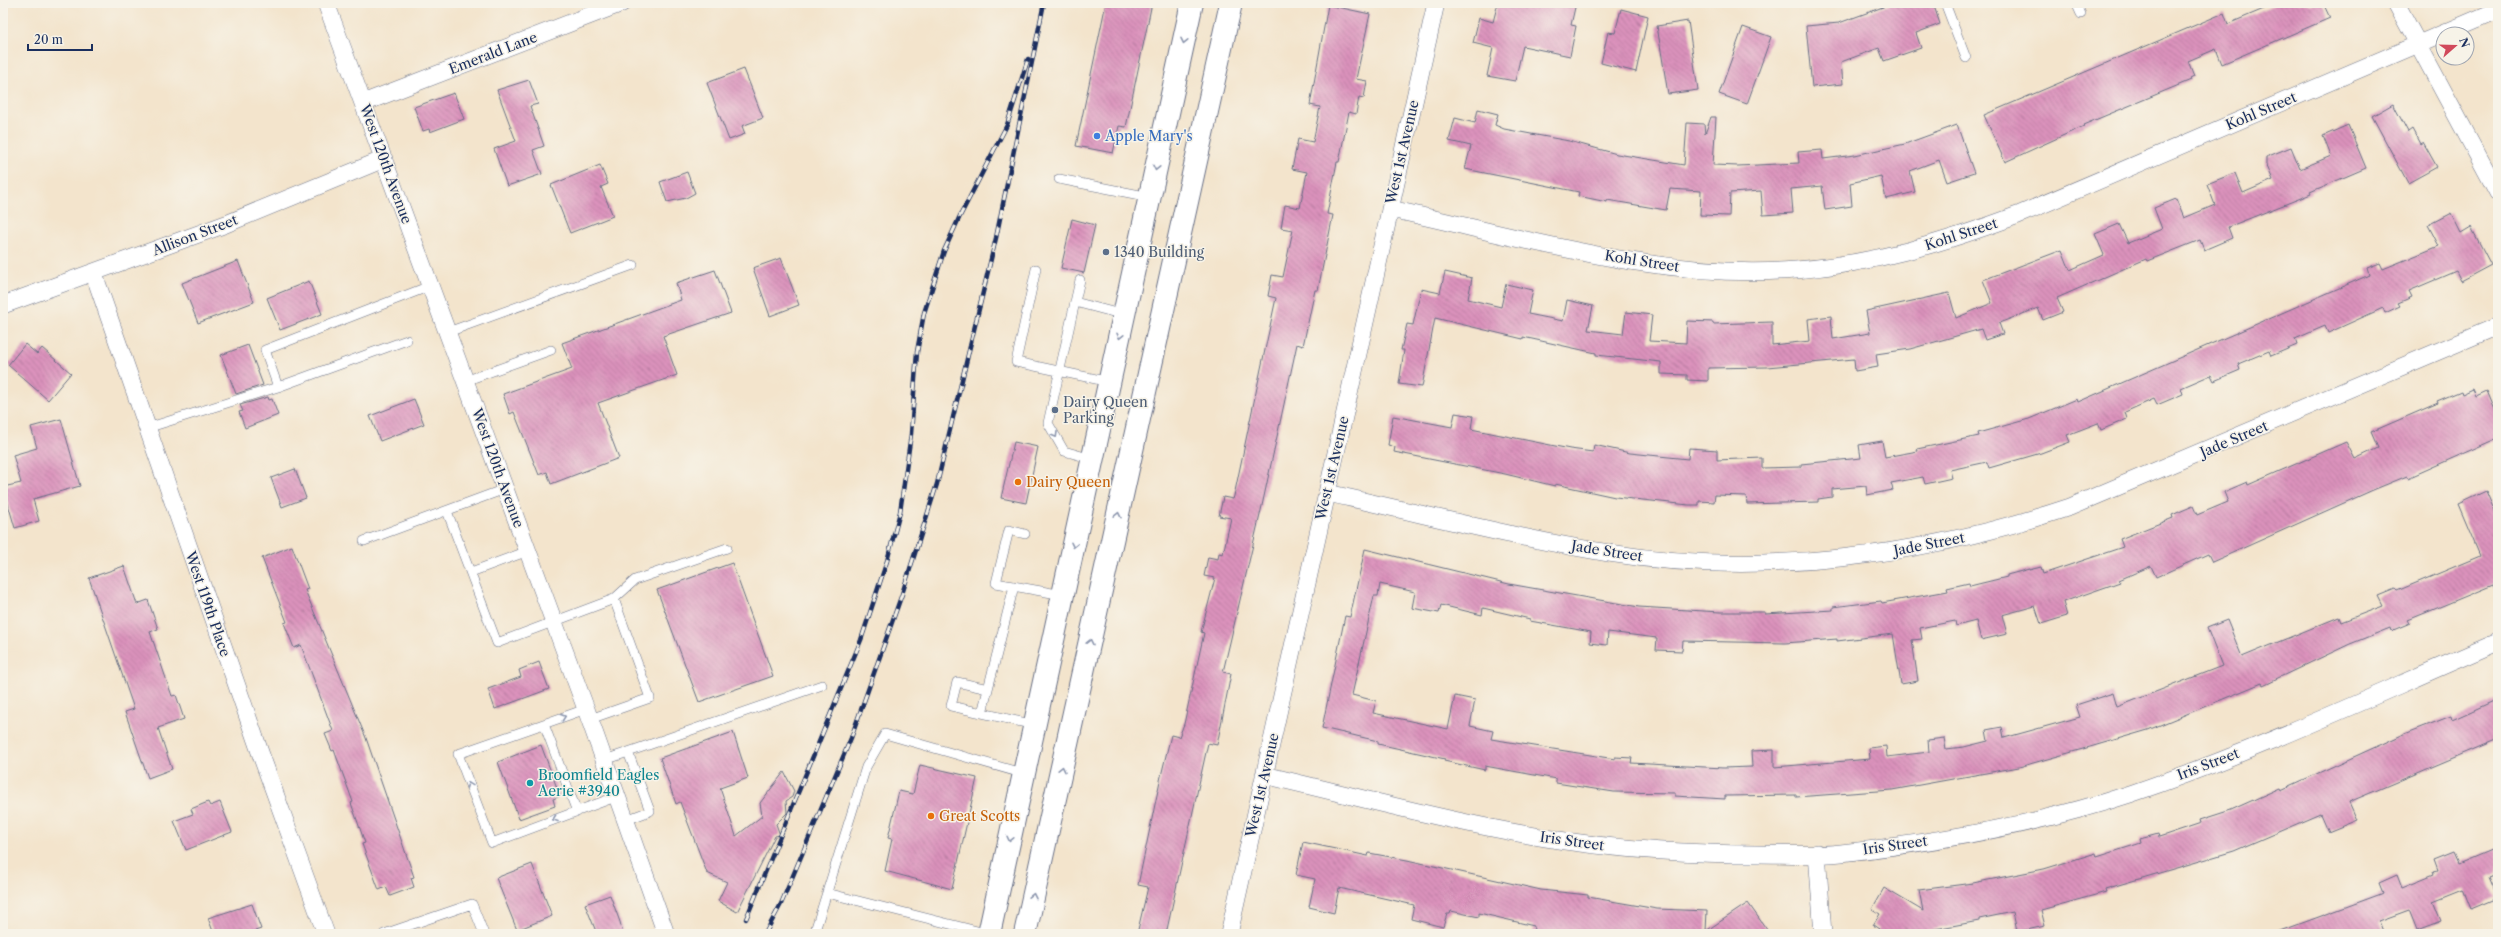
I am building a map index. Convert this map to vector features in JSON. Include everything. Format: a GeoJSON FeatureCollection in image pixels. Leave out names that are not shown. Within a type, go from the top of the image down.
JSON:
{"type":"FeatureCollection","features":[{"type":"Feature","properties":{"kind":"main road"},"geometry":{"type":"LineString","coordinates":[[989,934],[1192,3]]}},
{"type":"Feature","properties":{"kind":"main road"},"geometry":{"type":"LineString","coordinates":[[1025,934],[1231,3]]}},
{"type":"Feature","properties":{"kind":"street","name":"West 120th Avenue"},"geometry":{"type":"LineString","coordinates":[[326,3],[554,620],[666,934]]}},
{"type":"Feature","properties":{"kind":"street","name":"Emerald Lane"},"geometry":{"type":"LineString","coordinates":[[363,103],[622,3]]}},
{"type":"Feature","properties":{"kind":"street","name":"West 1st Avenue"},"geometry":{"type":"LineString","coordinates":[[1229,934],[1436,3]]}},
{"type":"Feature","properties":{"kind":"street"},"geometry":{"type":"LineString","coordinates":[[2396,3],[2498,193]]}},
{"type":"Feature","properties":{"kind":"street","name":"Kohl Street"},"geometry":{"type":"LineString","coordinates":[[1390,209],[1583,252],[1704,270],[1795,270],[1880,259],[1953,239],[2018,215],[2498,10]]}},
{"type":"Feature","properties":{"kind":"street","name":"Allison Street"},"geometry":{"type":"LineString","coordinates":[[3,305],[94,274],[226,224],[384,159]]}},
{"type":"Feature","properties":{"kind":"street","name":"West 119th Place"},"geometry":{"type":"LineString","coordinates":[[94,274],[326,934]]}},
{"type":"Feature","properties":{"kind":"street","name":"Jade Street"},"geometry":{"type":"LineString","coordinates":[[1327,492],[1560,544],[1664,560],[1752,563],[1818,560],[1924,547],[2013,526],[2070,507],[2498,326]]}},
{"type":"Feature","properties":{"kind":"street","name":"Iris Street"},"geometry":{"type":"LineString","coordinates":[[1264,775],[1377,802],[1566,841],[1730,854],[1841,853],[1947,838],[2017,824],[2130,794],[2247,749],[2498,642]]}},
{"type":"Feature","properties":{"kind":"street"},"geometry":{"type":"LineString","coordinates":[[1817,854],[1822,934]]}},
{"type":"Feature","properties":{"kind":"lane"},"geometry":{"type":"LineString","coordinates":[[1945,3],[1966,58]]}},
{"type":"Feature","properties":{"kind":"lane"},"geometry":{"type":"LineString","coordinates":[[2076,3],[2081,14]]}},
{"type":"Feature","properties":{"kind":"lane"},"geometry":{"type":"LineString","coordinates":[[1059,179],[1150,197]]}},
{"type":"Feature","properties":{"kind":"lane"},"geometry":{"type":"LineString","coordinates":[[448,332],[633,265]]}},
{"type":"Feature","properties":{"kind":"lane"},"geometry":{"type":"LineString","coordinates":[[1036,270],[1016,362],[1110,382]]}},
{"type":"Feature","properties":{"kind":"lane"},"geometry":{"type":"LineString","coordinates":[[1080,280],[1048,424],[1064,451],[1093,460]]}},
{"type":"Feature","properties":{"kind":"lane"},"geometry":{"type":"LineString","coordinates":[[278,387],[265,350],[430,286]]}},
{"type":"Feature","properties":{"kind":"lane"},"geometry":{"type":"LineString","coordinates":[[1075,302],[1124,315]]}},
{"type":"Feature","properties":{"kind":"lane"},"geometry":{"type":"LineString","coordinates":[[147,428],[278,387],[407,340]]}},
{"type":"Feature","properties":{"kind":"lane"},"geometry":{"type":"LineString","coordinates":[[466,381],[551,350]]}},
{"type":"Feature","properties":{"kind":"lane"},"geometry":{"type":"LineString","coordinates":[[364,541],[505,489]]}},
{"type":"Feature","properties":{"kind":"lane"},"geometry":{"type":"LineString","coordinates":[[447,511],[497,642],[614,599],[635,580],[727,548]]}},
{"type":"Feature","properties":{"kind":"lane"},"geometry":{"type":"LineString","coordinates":[[1025,534],[1009,530],[996,583],[1063,595]]}},
{"type":"Feature","properties":{"kind":"lane"},"geometry":{"type":"LineString","coordinates":[[470,572],[528,551]]}},
{"type":"Feature","properties":{"kind":"lane"},"geometry":{"type":"LineString","coordinates":[[982,713],[1014,586]]}},
{"type":"Feature","properties":{"kind":"lane"},"geometry":{"type":"LineString","coordinates":[[614,599],[650,698],[544,724],[458,754],[492,843],[618,796]]}},
{"type":"Feature","properties":{"kind":"lane"},"geometry":{"type":"LineString","coordinates":[[988,689],[957,682],[951,706],[1035,725]]}},
{"type":"Feature","properties":{"kind":"lane"},"geometry":{"type":"LineString","coordinates":[[605,760],[822,685]]}},
{"type":"Feature","properties":{"kind":"lane"},"geometry":{"type":"LineString","coordinates":[[544,724],[577,812]]}},
{"type":"Feature","properties":{"kind":"lane"},"geometry":{"type":"LineString","coordinates":[[814,934],[866,767],[885,734],[1025,774]]}},
{"type":"Feature","properties":{"kind":"lane"},"geometry":{"type":"LineString","coordinates":[[626,820],[650,811],[628,752]]}},
{"type":"Feature","properties":{"kind":"lane"},"geometry":{"type":"LineString","coordinates":[[827,893],[989,934]]}},
{"type":"Feature","properties":{"kind":"lane"},"geometry":{"type":"LineString","coordinates":[[384,934],[472,904],[484,934]]}},
{"type":"Feature","properties":{"kind":"building"},"geometry":{"type":"Polygon","coordinates":[[[1106,3],[1152,3],[1126,127],[1119,126],[1113,153],[1076,146],[1106,3]]]}},
{"type":"Feature","properties":{"kind":"building"},"geometry":{"type":"Polygon","coordinates":[[[1498,3],[1576,3],[1571,25],[1576,26],[1570,56],[1523,46],[1515,81],[1487,76],[1493,48],[1473,43],[1479,18],[1493,22],[1498,3]]]}},
{"type":"Feature","properties":{"kind":"building"},"geometry":{"type":"Polygon","coordinates":[[[1894,3],[1933,3],[1940,24],[1916,33],[1921,48],[1884,61],[1879,48],[1841,62],[1843,84],[1812,87],[1806,26],[1839,23],[1894,3]]]}},
{"type":"Feature","properties":{"kind":"building"},"geometry":{"type":"Polygon","coordinates":[[[2278,3],[2323,3],[2330,18],[2222,64],[2216,49],[2188,61],[2194,76],[2190,78],[2191,80],[2083,125],[2084,126],[2005,162],[1984,115],[2224,13],[2228,24],[2278,3]]]}},
{"type":"Feature","properties":{"kind":"building"},"geometry":{"type":"Polygon","coordinates":[[[1328,5],[1370,14],[1356,79],[1367,81],[1364,98],[1359,97],[1356,114],[1349,112],[1339,162],[1337,162],[1327,214],[1333,215],[1318,290],[1315,290],[1303,346],[1297,344],[1260,515],[1223,672],[1231,674],[1217,745],[1208,743],[1166,934],[1137,934],[1148,887],[1138,885],[1161,776],[1171,735],[1179,737],[1184,724],[1204,633],[1201,632],[1215,578],[1204,576],[1208,557],[1218,559],[1219,553],[1223,554],[1231,518],[1219,516],[1223,497],[1233,499],[1234,496],[1276,298],[1268,296],[1272,275],[1283,277],[1293,230],[1281,228],[1285,205],[1300,208],[1307,172],[1292,169],[1298,139],[1313,142],[1320,107],[1310,105],[1328,5]]]}},
{"type":"Feature","properties":{"kind":"building"},"geometry":{"type":"Polygon","coordinates":[[[1621,9],[1648,16],[1636,72],[1601,63],[1608,32],[1615,33],[1621,9]]]}},
{"type":"Feature","properties":{"kind":"building"},"geometry":{"type":"Polygon","coordinates":[[[1688,21],[1698,90],[1668,94],[1657,26],[1688,21]]]}},
{"type":"Feature","properties":{"kind":"building"},"geometry":{"type":"Polygon","coordinates":[[[1743,27],[1771,37],[1747,104],[1719,94],[1743,27]]]}},
{"type":"Feature","properties":{"kind":"building"},"geometry":{"type":"Polygon","coordinates":[[[744,69],[763,118],[742,126],[745,134],[729,140],[707,83],[744,69]]]}},
{"type":"Feature","properties":{"kind":"building"},"geometry":{"type":"Polygon","coordinates":[[[529,80],[538,104],[530,106],[544,146],[533,150],[542,174],[507,186],[494,149],[516,141],[497,90],[529,80]]]}},
{"type":"Feature","properties":{"kind":"building"},"geometry":{"type":"Polygon","coordinates":[[[454,93],[464,119],[430,132],[429,129],[423,131],[414,107],[454,93]]]}},
{"type":"Feature","properties":{"kind":"building"},"geometry":{"type":"Polygon","coordinates":[[[2393,104],[2408,132],[2412,129],[2420,144],[2423,142],[2437,167],[2408,183],[2372,116],[2393,104]]]}},
{"type":"Feature","properties":{"kind":"building"},"geometry":{"type":"Polygon","coordinates":[[[1478,109],[1498,114],[1495,125],[1504,129],[1569,141],[1617,154],[1684,165],[1687,123],[1704,124],[1705,134],[1711,117],[1716,117],[1713,165],[1738,166],[1799,163],[1798,152],[1822,150],[1823,159],[1855,155],[1905,144],[1957,125],[1974,173],[1947,182],[1939,160],[1910,171],[1915,192],[1886,199],[1881,176],[1850,183],[1852,206],[1825,210],[1822,186],[1791,189],[1793,213],[1763,215],[1761,191],[1730,193],[1729,216],[1700,215],[1701,191],[1670,189],[1666,210],[1607,200],[1607,202],[1578,196],[1579,192],[1465,169],[1471,146],[1449,141],[1455,118],[1475,123],[1478,109]]]}},
{"type":"Feature","properties":{"kind":"building"},"geometry":{"type":"Polygon","coordinates":[[[2348,125],[2366,168],[2310,192],[2311,194],[2228,227],[2232,238],[2204,250],[2200,240],[2147,261],[2146,259],[2057,298],[2063,312],[2043,320],[2038,308],[1999,323],[2003,334],[1985,340],[1981,329],[1910,349],[1876,354],[1878,367],[1855,371],[1854,359],[1767,367],[1708,368],[1708,381],[1687,380],[1687,375],[1661,374],[1661,362],[1596,355],[1596,353],[1523,337],[1523,339],[1435,318],[1422,387],[1399,384],[1404,350],[1401,350],[1407,324],[1413,325],[1421,289],[1440,293],[1445,272],[1472,278],[1468,299],[1501,307],[1506,284],[1533,290],[1528,314],[1563,321],[1567,300],[1593,306],[1588,330],[1623,334],[1626,312],[1652,315],[1649,341],[1686,343],[1687,321],[1713,322],[1713,324],[1772,322],[1772,345],[1810,341],[1808,319],[1831,316],[1833,339],[1870,333],[1866,311],[1949,293],[1956,318],[1992,303],[1983,280],[2062,250],[2070,270],[2104,255],[2095,234],[2119,224],[2128,243],[2162,229],[2154,208],[2176,199],[2184,218],[2215,205],[2207,184],[2235,173],[2243,193],[2273,180],[2266,164],[2266,157],[2291,147],[2300,169],[2331,156],[2323,136],[2348,125]]]}},
{"type":"Feature","properties":{"kind":"building"},"geometry":{"type":"Polygon","coordinates":[[[600,165],[608,184],[601,187],[613,216],[570,233],[551,185],[600,165]]]}},
{"type":"Feature","properties":{"kind":"building"},"geometry":{"type":"Polygon","coordinates":[[[687,172],[695,193],[686,198],[667,202],[660,182],[687,172]]]}},
{"type":"Feature","properties":{"kind":"building"},"geometry":{"type":"Polygon","coordinates":[[[2451,213],[2461,233],[2471,227],[2491,265],[2461,281],[2456,271],[2409,291],[2412,297],[2398,303],[2400,306],[2385,313],[2383,308],[2328,333],[2325,326],[2295,339],[2297,345],[2271,356],[2269,351],[2238,364],[2240,370],[2214,381],[2211,375],[2181,388],[2183,394],[2157,405],[2154,399],[2125,412],[2127,419],[2101,430],[2098,423],[2067,435],[2070,442],[2041,453],[1989,468],[1987,462],[1950,470],[1952,478],[1925,484],[1923,477],[1891,483],[1893,490],[1867,495],[1866,486],[1832,489],[1832,497],[1818,499],[1818,502],[1747,504],[1746,496],[1715,495],[1714,502],[1699,501],[1699,505],[1689,505],[1615,497],[1555,484],[1555,486],[1505,474],[1394,452],[1395,447],[1388,445],[1393,416],[1452,427],[1455,413],[1473,416],[1471,429],[1570,449],[1593,452],[1594,445],[1630,453],[1688,459],[1689,448],[1717,450],[1717,460],[1762,458],[1762,468],[1801,467],[1801,464],[1861,458],[1859,445],[1882,441],[1885,457],[1918,451],[1917,449],[1979,436],[1978,433],[2029,419],[2077,399],[2078,402],[2369,275],[2367,268],[2380,263],[2383,269],[2439,246],[2428,225],[2451,213]]]}},
{"type":"Feature","properties":{"kind":"building"},"geometry":{"type":"Polygon","coordinates":[[[1072,219],[1095,225],[1084,273],[1061,268],[1072,219]]]}},
{"type":"Feature","properties":{"kind":"building"},"geometry":{"type":"Polygon","coordinates":[[[781,258],[799,305],[770,316],[753,268],[781,258]]]}},
{"type":"Feature","properties":{"kind":"building"},"geometry":{"type":"Polygon","coordinates":[[[238,261],[254,302],[198,323],[182,283],[238,261]]]}},
{"type":"Feature","properties":{"kind":"building"},"geometry":{"type":"Polygon","coordinates":[[[715,270],[731,313],[663,336],[677,375],[598,403],[619,458],[551,484],[547,472],[539,475],[514,412],[510,414],[503,394],[572,369],[562,343],[681,300],[676,283],[715,270]]]}},
{"type":"Feature","properties":{"kind":"building"},"geometry":{"type":"Polygon","coordinates":[[[309,281],[322,314],[280,330],[267,298],[309,281]]]}},
{"type":"Feature","properties":{"kind":"building"},"geometry":{"type":"Polygon","coordinates":[[[25,344],[37,354],[42,348],[71,373],[48,400],[8,365],[25,344]]]}},
{"type":"Feature","properties":{"kind":"building"},"geometry":{"type":"Polygon","coordinates":[[[248,345],[263,385],[236,394],[221,355],[248,345]]]}},
{"type":"Feature","properties":{"kind":"building"},"geometry":{"type":"Polygon","coordinates":[[[2473,389],[2476,396],[2487,391],[2498,417],[2498,438],[2408,478],[2407,476],[2373,490],[2212,562],[2208,554],[2156,577],[2151,566],[2119,580],[2120,582],[2063,602],[2067,616],[2041,624],[2035,606],[2002,615],[2007,634],[1981,640],[1976,621],[1956,626],[1955,621],[1920,628],[1922,639],[1912,640],[1918,681],[1901,684],[1893,634],[1837,641],[1837,639],[1785,643],[1683,641],[1682,651],[1656,650],[1657,638],[1608,632],[1607,645],[1590,643],[1591,632],[1530,621],[1530,619],[1483,608],[1482,615],[1441,605],[1439,613],[1412,608],[1415,592],[1380,584],[1378,596],[1374,596],[1352,695],[1376,701],[1373,713],[1448,729],[1455,696],[1475,700],[1470,726],[1493,731],[1491,739],[1615,759],[1615,757],[1632,758],[1631,763],[1723,768],[1752,767],[1751,751],[1774,750],[1774,767],[1870,759],[1869,748],[1886,746],[1887,757],[1929,752],[1928,740],[1944,738],[1946,749],[1964,747],[1988,741],[1986,730],[2002,727],[2004,738],[2080,717],[2076,705],[2113,693],[2117,707],[2222,666],[2207,628],[2227,620],[2242,657],[2339,617],[2341,622],[2383,606],[2378,596],[2395,589],[2397,591],[2480,556],[2458,504],[2486,491],[2498,519],[2498,596],[2493,585],[2408,620],[2410,623],[2391,631],[2390,628],[2350,644],[2263,685],[2262,683],[2148,730],[2019,767],[1892,790],[1796,797],[1796,795],[1725,796],[1725,799],[1675,796],[1675,793],[1614,792],[1556,783],[1556,779],[1485,766],[1485,770],[1444,761],[1445,759],[1378,744],[1378,741],[1322,728],[1345,616],[1350,617],[1365,549],[1509,584],[1639,607],[1720,612],[1765,612],[1765,614],[1833,610],[1833,607],[1881,601],[1882,603],[1948,591],[1947,588],[1969,583],[1970,586],[2007,577],[2007,575],[2029,569],[2041,567],[2043,574],[2123,547],[2120,539],[2173,518],[2172,515],[2193,506],[2197,515],[2228,502],[2224,492],[2247,482],[2248,485],[2346,442],[2355,459],[2378,448],[2371,432],[2438,403],[2437,401],[2461,391],[2462,394],[2473,389]]]}},
{"type":"Feature","properties":{"kind":"building"},"geometry":{"type":"Polygon","coordinates":[[[268,397],[269,400],[272,399],[278,415],[245,428],[239,412],[243,411],[240,405],[268,397]]]}},
{"type":"Feature","properties":{"kind":"building"},"geometry":{"type":"Polygon","coordinates":[[[414,399],[424,424],[380,441],[370,416],[414,399]]]}},
{"type":"Feature","properties":{"kind":"building"},"geometry":{"type":"Polygon","coordinates":[[[61,419],[80,486],[33,499],[39,521],[15,528],[3,487],[21,483],[13,455],[37,448],[31,427],[61,419]]]}},
{"type":"Feature","properties":{"kind":"building","name":"Dairy Queen"},"geometry":{"type":"Polygon","coordinates":[[[1014,442],[1038,447],[1026,503],[1001,498],[1014,442]]]}},
{"type":"Feature","properties":{"kind":"building"},"geometry":{"type":"Polygon","coordinates":[[[295,469],[306,498],[282,507],[271,478],[295,469]]]}},
{"type":"Feature","properties":{"kind":"building"},"geometry":{"type":"Polygon","coordinates":[[[292,546],[308,589],[305,590],[366,738],[414,877],[411,878],[414,887],[390,896],[386,887],[379,890],[362,844],[365,843],[351,803],[353,802],[334,750],[332,751],[325,734],[333,731],[301,645],[294,648],[284,623],[287,622],[262,558],[292,546]]]}},
{"type":"Feature","properties":{"kind":"building"},"geometry":{"type":"Polygon","coordinates":[[[732,563],[773,676],[699,702],[657,590],[732,563]]]}},
{"type":"Feature","properties":{"kind":"building"},"geometry":{"type":"Polygon","coordinates":[[[124,566],[137,604],[148,600],[158,629],[150,632],[172,696],[176,695],[184,719],[158,728],[172,769],[148,778],[125,712],[134,709],[89,578],[124,566]]]}},
{"type":"Feature","properties":{"kind":"building"},"geometry":{"type":"Polygon","coordinates":[[[539,662],[549,689],[495,709],[488,689],[521,677],[519,670],[539,662]]]}},
{"type":"Feature","properties":{"kind":"building"},"geometry":{"type":"Polygon","coordinates":[[[2498,699],[2498,739],[2349,802],[2357,820],[2328,832],[2320,814],[2234,851],[2105,889],[2106,892],[2041,910],[2045,926],[2017,932],[2013,912],[1979,919],[1979,921],[1908,934],[1876,934],[1879,929],[1873,925],[1880,914],[1872,909],[1884,888],[1923,911],[1919,890],[1973,883],[2044,869],[2096,853],[2097,857],[2141,843],[2140,839],[2158,834],[2159,837],[2201,823],[2200,820],[2231,810],[2280,788],[2281,790],[2402,735],[2451,716],[2452,720],[2498,699]]]}},
{"type":"Feature","properties":{"kind":"building"},"geometry":{"type":"Polygon","coordinates":[[[733,732],[748,778],[720,788],[736,836],[762,816],[760,803],[784,772],[794,791],[792,797],[786,801],[787,813],[776,824],[780,835],[775,836],[737,912],[718,901],[727,882],[707,873],[680,802],[676,804],[660,758],[733,732]]]}},
{"type":"Feature","properties":{"kind":"building","name":"Broomfield Eagles Aerie #3940"},"geometry":{"type":"Polygon","coordinates":[[[541,745],[560,796],[553,799],[555,806],[519,819],[498,762],[541,745]]]}},
{"type":"Feature","properties":{"kind":"building","name":"Great Scotts"},"geometry":{"type":"Polygon","coordinates":[[[920,765],[977,778],[952,889],[885,871],[892,839],[888,838],[899,791],[913,794],[920,765]]]}},
{"type":"Feature","properties":{"kind":"building"},"geometry":{"type":"Polygon","coordinates":[[[208,802],[210,806],[220,802],[232,832],[186,850],[174,821],[193,814],[191,809],[208,802]]]}},
{"type":"Feature","properties":{"kind":"building"},"geometry":{"type":"Polygon","coordinates":[[[1303,842],[1368,856],[1369,853],[1407,860],[1541,890],[1588,895],[1588,897],[1657,909],[1707,911],[1706,931],[1748,903],[1770,934],[1533,934],[1534,926],[1479,913],[1479,917],[1451,911],[1450,914],[1447,914],[1443,927],[1411,919],[1414,905],[1339,888],[1334,913],[1309,907],[1315,879],[1296,875],[1303,842]]]}},
{"type":"Feature","properties":{"kind":"building"},"geometry":{"type":"Polygon","coordinates":[[[2498,847],[2498,873],[2488,877],[2497,898],[2471,909],[2463,889],[2433,901],[2441,921],[2417,930],[2409,910],[2379,921],[2384,934],[2279,934],[2278,932],[2381,894],[2383,893],[2379,883],[2397,875],[2402,888],[2434,875],[2433,873],[2437,872],[2433,861],[2453,853],[2458,864],[2498,847]]]}},
{"type":"Feature","properties":{"kind":"building"},"geometry":{"type":"Polygon","coordinates":[[[532,864],[552,916],[517,930],[496,878],[532,864]]]}},
{"type":"Feature","properties":{"kind":"building"},"geometry":{"type":"Polygon","coordinates":[[[610,895],[623,934],[597,934],[585,904],[610,895]]]}},
{"type":"Feature","properties":{"kind":"building"},"geometry":{"type":"Polygon","coordinates":[[[252,904],[261,929],[246,934],[214,934],[208,918],[252,904]]]}},
{"type":"Feature","properties":{"kind":"railway"},"geometry":{"type":"LineString","coordinates":[[765,934],[781,904],[851,738],[902,594],[937,484],[996,238],[1044,3]]}},
{"type":"Feature","properties":{"kind":"railway"},"geometry":{"type":"LineString","coordinates":[[746,919],[861,640],[887,561],[900,512],[911,434],[917,352],[924,313],[944,251],[960,216],[1007,125],[1028,59]]}},
{"type":"Feature","properties":{"kind":"place","name":"Apple Mary's"},"geometry":{"type":"Point","coordinates":[1097,136]}},
{"type":"Feature","properties":{"kind":"place","name":"1340 Building"},"geometry":{"type":"Point","coordinates":[1106,252]}},
{"type":"Feature","properties":{"kind":"place","name":"Dairy Queen Parking"},"geometry":{"type":"Point","coordinates":[1055,410]}},
{"type":"Feature","properties":{"kind":"place","name":"Dairy Queen"},"geometry":{"type":"Point","coordinates":[1018,482]}},
{"type":"Feature","properties":{"kind":"place","name":"Broomfield Eagles Aerie #3940"},"geometry":{"type":"Point","coordinates":[530,783]}},
{"type":"Feature","properties":{"kind":"place","name":"Great Scotts"},"geometry":{"type":"Point","coordinates":[931,816]}}]}
